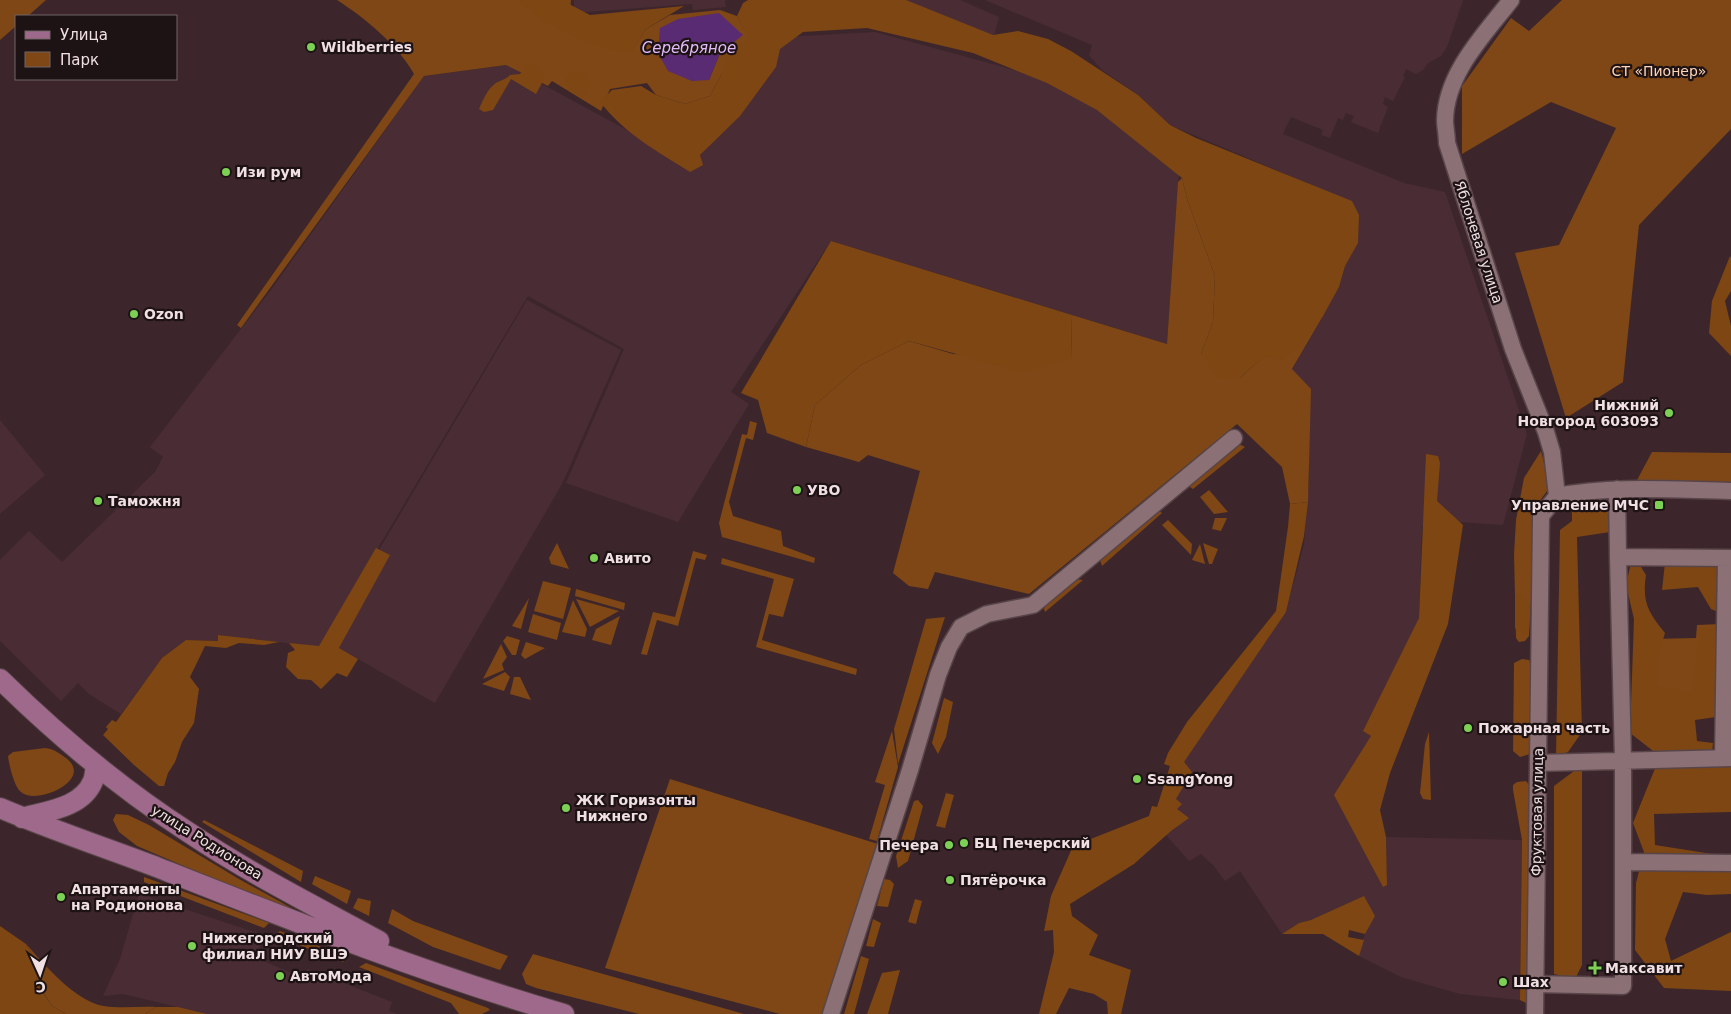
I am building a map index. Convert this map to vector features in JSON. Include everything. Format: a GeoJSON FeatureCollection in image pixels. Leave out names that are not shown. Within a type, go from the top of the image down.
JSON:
{"type":"FeatureCollection","features":[{"type":"Feature","properties":{"kind":"main road","name":"улица Родионова"},"geometry":{"type":"LineString","coordinates":[[0,679],[96,765],[172,822],[253,872],[436,973]]}},
{"type":"Feature","properties":{"kind":"main road"},"geometry":{"type":"LineString","coordinates":[[22,818],[64,807],[76,800],[86,792],[93,781],[96,765]]}},
{"type":"Feature","properties":{"kind":"main road","name":"улица Родионова"},"geometry":{"type":"LineString","coordinates":[[0,808],[22,818],[144,862],[277,915],[436,973],[564,1014]]}},
{"type":"Feature","properties":{"kind":"street","name":"Яблоневая улица"},"geometry":{"type":"LineString","coordinates":[[1510,0],[1461,67],[1450,89],[1445,120],[1448,143],[1504,321],[1552,452],[1558,496]]}},
{"type":"Feature","properties":{"kind":"street"},"geometry":{"type":"LineString","coordinates":[[831,1014],[910,770],[938,675],[949,647],[961,627],[987,614],[1033,604],[1234,438]]}},
{"type":"Feature","properties":{"kind":"street"},"geometry":{"type":"LineString","coordinates":[[1558,496],[1578,492],[1616,490],[1731,491]]}},
{"type":"Feature","properties":{"kind":"street"},"geometry":{"type":"LineString","coordinates":[[1535,984],[1623,986],[1623,760],[1616,490]]}},
{"type":"Feature","properties":{"kind":"street","name":"Фруктовая улица"},"geometry":{"type":"LineString","coordinates":[[1534,1014],[1541,516],[1558,496]]}},
{"type":"Feature","properties":{"kind":"street"},"geometry":{"type":"LineString","coordinates":[[1538,763],[1727,758],[1729,558],[1618,557]]}},
{"type":"Feature","properties":{"kind":"street"},"geometry":{"type":"LineString","coordinates":[[1624,862],[1731,863]]}},
{"type":"Feature","properties":{"kind":"shaded area"},"geometry":{"type":"Polygon","coordinates":[[[519,0],[568,0],[571,5],[590,15],[684,6],[646,29],[632,52],[602,47],[574,36],[543,20],[519,0]]]}},
{"type":"Feature","properties":{"kind":"shaded area"},"geometry":{"type":"Polygon","coordinates":[[[574,0],[725,0],[726,7],[693,10],[692,4],[574,13],[574,0]]]}},
{"type":"Feature","properties":{"kind":"shaded area"},"geometry":{"type":"Polygon","coordinates":[[[748,0],[906,0],[993,35],[1018,31],[1048,39],[1071,51],[1138,95],[1170,125],[1196,138],[1352,201],[1359,215],[1358,243],[1345,266],[1339,287],[1323,316],[1299,347],[1282,360],[1268,356],[1254,365],[1240,378],[1219,378],[1201,354],[1213,322],[1215,276],[1187,199],[1182,178],[1097,110],[1047,83],[973,53],[867,28],[803,32],[780,49],[776,67],[740,116],[700,155],[703,165],[690,172],[631,133],[600,102],[612,90],[641,86],[656,95],[685,104],[710,96],[721,75],[729,52],[749,39],[737,16],[743,3],[748,0]]]}},
{"type":"Feature","properties":{"kind":"shaded area"},"geometry":{"type":"Polygon","coordinates":[[[902,0],[960,0],[999,17],[994,36],[902,0]]]}},
{"type":"Feature","properties":{"kind":"shaded area"},"geometry":{"type":"Polygon","coordinates":[[[985,0],[1463,0],[1447,47],[1441,56],[1428,63],[1423,70],[1416,74],[1406,69],[1403,76],[1405,77],[1393,101],[1385,97],[1383,104],[1388,107],[1378,133],[1351,122],[1354,116],[1346,113],[1343,120],[1338,118],[1330,138],[1321,135],[1323,130],[1291,117],[1283,134],[1404,183],[1445,192],[1527,434],[1503,525],[1460,522],[1422,526],[1419,618],[1395,678],[1363,730],[1371,736],[1387,885],[1386,837],[1522,840],[1520,1000],[1460,994],[1401,977],[1359,956],[1366,929],[1375,916],[1311,920],[1299,923],[1282,934],[1240,871],[1225,881],[1214,866],[1201,854],[1189,861],[1166,835],[1172,778],[1286,612],[1304,544],[1309,482],[1309,442],[1292,370],[1339,287],[1345,266],[1358,243],[1309,184],[1170,125],[1138,95],[1102,70],[1089,55],[1092,45],[985,0]]]}},
{"type":"Feature","properties":{"kind":"shaded area"},"geometry":{"type":"Polygon","coordinates":[[[875,32],[1087,90],[1179,170],[1167,344],[831,241],[731,392],[749,404],[678,522],[566,483],[624,349],[528,296],[319,647],[219,635],[218,641],[186,640],[162,658],[121,714],[89,694],[78,683],[61,701],[0,641],[0,560],[29,531],[62,562],[155,472],[163,457],[150,447],[271,290],[424,76],[507,65],[693,166],[785,37],[875,32]]]}},
{"type":"Feature","properties":{"kind":"shaded area"},"geometry":{"type":"Polygon","coordinates":[[[526,61],[535,65],[545,77],[536,94],[511,79],[493,110],[484,112],[479,109],[486,94],[493,85],[510,75],[520,74],[524,69],[526,61]]]}},
{"type":"Feature","properties":{"kind":"shaded area"},"geometry":{"type":"Polygon","coordinates":[[[572,73],[585,74],[590,84],[584,98],[569,89],[565,77],[572,73]]]}},
{"type":"Feature","properties":{"kind":"shaded area"},"geometry":{"type":"Polygon","coordinates":[[[831,241],[1072,315],[1071,359],[1022,372],[909,341],[861,365],[815,405],[806,447],[767,433],[758,400],[741,393],[831,241]]]}},
{"type":"Feature","properties":{"kind":"shaded area"},"geometry":{"type":"Polygon","coordinates":[[[1730,256],[1731,291],[1725,301],[1731,326],[1731,356],[1709,333],[1712,301],[1730,256]]]}},
{"type":"Feature","properties":{"kind":"shaded area"},"geometry":{"type":"Polygon","coordinates":[[[527,300],[621,350],[562,484],[435,703],[339,648],[389,555],[379,550],[527,300]]]}},
{"type":"Feature","properties":{"kind":"shaded area"},"geometry":{"type":"Polygon","coordinates":[[[0,420],[45,475],[0,514],[0,420]]]}},
{"type":"Feature","properties":{"kind":"shaded area"},"geometry":{"type":"Polygon","coordinates":[[[1426,454],[1438,456],[1440,463],[1437,501],[1463,525],[1448,624],[1390,773],[1380,810],[1386,837],[1387,885],[1383,887],[1334,795],[1371,736],[1363,731],[1419,618],[1426,454]]]}},
{"type":"Feature","properties":{"kind":"shaded area"},"geometry":{"type":"Polygon","coordinates":[[[1308,502],[1304,536],[1286,612],[1184,762],[1192,772],[1176,799],[1182,804],[1177,809],[1189,818],[1171,831],[1134,864],[1070,904],[1072,916],[1098,935],[1089,955],[1131,970],[1121,1014],[1108,1014],[1107,1002],[1094,994],[1069,988],[1056,1014],[1039,1014],[1054,952],[1053,930],[1044,931],[1051,896],[1073,846],[1149,816],[1152,806],[1157,807],[1170,766],[1164,764],[1168,753],[1187,722],[1276,611],[1290,504],[1308,502]]]}},
{"type":"Feature","properties":{"kind":"shaded area"},"geometry":{"type":"Polygon","coordinates":[[[1610,507],[1610,532],[1577,537],[1582,732],[1568,752],[1556,756],[1560,530],[1572,521],[1572,512],[1610,507]]]}},
{"type":"Feature","properties":{"kind":"shaded area"},"geometry":{"type":"Polygon","coordinates":[[[376,548],[390,555],[339,648],[358,659],[347,677],[337,673],[321,689],[311,680],[298,679],[286,667],[288,653],[295,650],[289,643],[319,646],[376,548]]]}},
{"type":"Feature","properties":{"kind":"shaded area"},"geometry":{"type":"Polygon","coordinates":[[[1665,563],[1723,563],[1723,614],[1711,609],[1698,587],[1662,590],[1665,563]]]}},
{"type":"Feature","properties":{"kind":"shaded area"},"geometry":{"type":"Polygon","coordinates":[[[1630,567],[1641,567],[1646,575],[1645,593],[1650,613],[1665,633],[1658,657],[1658,686],[1692,693],[1700,628],[1717,628],[1716,717],[1695,720],[1697,741],[1713,743],[1712,753],[1657,754],[1630,733],[1634,619],[1626,585],[1630,567]]]}},
{"type":"Feature","properties":{"kind":"shaded area"},"geometry":{"type":"Polygon","coordinates":[[[1515,594],[1523,597],[1530,606],[1529,633],[1524,635],[1515,628],[1515,594]]]}},
{"type":"Feature","properties":{"kind":"shaded area"},"geometry":{"type":"Polygon","coordinates":[[[945,617],[898,764],[894,729],[926,619],[945,617]]]}},
{"type":"Feature","properties":{"kind":"shaded area"},"geometry":{"type":"Polygon","coordinates":[[[218,635],[279,642],[264,645],[239,643],[226,648],[205,646],[190,677],[199,689],[194,723],[182,742],[164,786],[159,786],[103,735],[108,729],[106,727],[112,720],[116,722],[162,658],[186,640],[218,641],[218,635]]]}},
{"type":"Feature","properties":{"kind":"shaded area"},"geometry":{"type":"Polygon","coordinates":[[[944,698],[953,702],[946,737],[938,754],[932,743],[944,698]]]}},
{"type":"Feature","properties":{"kind":"shaded area"},"geometry":{"type":"Polygon","coordinates":[[[1582,765],[1582,965],[1575,979],[1554,974],[1554,786],[1582,765]]]}},
{"type":"Feature","properties":{"kind":"shaded area"},"geometry":{"type":"Polygon","coordinates":[[[1656,766],[1731,766],[1731,812],[1654,814],[1655,845],[1731,857],[1731,894],[1707,895],[1683,892],[1665,939],[1671,961],[1731,932],[1731,991],[1664,988],[1635,950],[1636,883],[1644,852],[1633,823],[1656,766]]]}},
{"type":"Feature","properties":{"kind":"shaded area"},"geometry":{"type":"Polygon","coordinates":[[[946,793],[954,795],[945,828],[936,826],[946,793]]]}},
{"type":"Feature","properties":{"kind":"shaded area"},"geometry":{"type":"Polygon","coordinates":[[[918,800],[923,806],[908,861],[898,868],[896,856],[914,801],[918,800]]]}},
{"type":"Feature","properties":{"kind":"shaded area"},"geometry":{"type":"Polygon","coordinates":[[[884,879],[890,880],[894,884],[888,907],[877,906],[884,879]]]}},
{"type":"Feature","properties":{"kind":"shaded area","name":"Нижегородский филиал НИУ ВШЭ"},"geometry":{"type":"Polygon","coordinates":[[[139,894],[264,935],[256,958],[304,978],[308,969],[392,1002],[389,1011],[397,1014],[207,1014],[123,994],[103,996],[120,959],[139,894]]]}},
{"type":"Feature","properties":{"kind":"shaded area"},"geometry":{"type":"Polygon","coordinates":[[[1364,896],[1375,916],[1365,934],[1349,930],[1348,937],[1364,940],[1359,956],[1323,934],[1282,934],[1299,923],[1311,920],[1364,896]]]}},
{"type":"Feature","properties":{"kind":"shaded area"},"geometry":{"type":"Polygon","coordinates":[[[915,899],[922,901],[916,924],[908,922],[915,899]]]}},
{"type":"Feature","properties":{"kind":"shaded area"},"geometry":{"type":"Polygon","coordinates":[[[873,919],[881,923],[874,947],[866,946],[873,919]]]}},
{"type":"Feature","properties":{"kind":"shaded area"},"geometry":{"type":"Polygon","coordinates":[[[0,926],[26,944],[39,966],[36,982],[52,1006],[66,1014],[0,1014],[0,926]]]}},
{"type":"Feature","properties":{"kind":"shaded area"},"geometry":{"type":"Polygon","coordinates":[[[861,956],[869,959],[854,1014],[844,1014],[861,956]]]}},
{"type":"Feature","properties":{"kind":"shaded area"},"geometry":{"type":"Polygon","coordinates":[[[900,970],[888,1014],[867,1014],[882,973],[900,970]]]}},
{"type":"Feature","properties":{"kind":"shaded area"},"geometry":{"type":"Polygon","coordinates":[[[156,1007],[178,1007],[207,1014],[145,1014],[156,1007]]]}},
{"type":"Feature","properties":{"kind":"green space"},"geometry":{"type":"Polygon","coordinates":[[[0,0],[46,0],[29,15],[15,15],[15,27],[0,40],[0,0]]]}},
{"type":"Feature","properties":{"kind":"green space"},"geometry":{"type":"Polygon","coordinates":[[[337,0],[571,0],[569,18],[632,51],[646,29],[670,15],[720,10],[737,16],[750,39],[721,75],[710,96],[685,104],[656,95],[647,83],[610,89],[601,111],[552,81],[548,86],[506,65],[424,76],[241,328],[237,325],[414,74],[390,43],[337,0]],[[658,53],[709,80],[720,53],[658,53]]]}},
{"type":"Feature","properties":{"kind":"green space","name":"СТ «Пионер»"},"geometry":{"type":"Polygon","coordinates":[[[1562,0],[1731,0],[1731,129],[1639,225],[1623,382],[1566,418],[1515,253],[1559,245],[1616,128],[1551,102],[1462,154],[1462,86],[1511,18],[1529,31],[1562,0]]]}},
{"type":"Feature","properties":{"kind":"green space"},"geometry":{"type":"Polygon","coordinates":[[[1182,178],[1187,199],[1215,276],[1213,322],[1201,354],[1240,378],[1254,365],[1324,314],[1292,369],[1311,389],[1308,502],[1290,504],[1282,467],[1237,424],[1029,594],[935,572],[928,589],[909,586],[893,573],[920,471],[868,455],[859,462],[806,447],[815,405],[861,365],[909,341],[953,354],[1071,359],[1072,315],[1167,344],[1178,182],[1182,178]]]}},
{"type":"Feature","properties":{"kind":"green space"},"geometry":{"type":"Polygon","coordinates":[[[750,421],[757,423],[753,440],[746,438],[729,502],[733,516],[781,531],[783,546],[815,558],[814,563],[722,537],[719,523],[742,434],[747,435],[750,421]]]}},
{"type":"Feature","properties":{"kind":"green space"},"geometry":{"type":"Polygon","coordinates":[[[1241,445],[1245,447],[1193,489],[1190,487],[1190,482],[1232,446],[1241,445]]]}},
{"type":"Feature","properties":{"kind":"green space"},"geometry":{"type":"Polygon","coordinates":[[[1541,451],[1550,487],[1536,506],[1529,636],[1525,641],[1519,642],[1516,638],[1514,554],[1516,520],[1524,478],[1541,451]]]}},
{"type":"Feature","properties":{"kind":"green space"},"geometry":{"type":"Polygon","coordinates":[[[1652,452],[1731,453],[1731,483],[1636,482],[1652,452]]]}},
{"type":"Feature","properties":{"kind":"green space"},"geometry":{"type":"Polygon","coordinates":[[[1209,490],[1228,512],[1214,514],[1200,497],[1209,490]]]}},
{"type":"Feature","properties":{"kind":"green space"},"geometry":{"type":"Polygon","coordinates":[[[1158,510],[1162,513],[1102,566],[1100,560],[1103,554],[1158,510]]]}},
{"type":"Feature","properties":{"kind":"green space"},"geometry":{"type":"Polygon","coordinates":[[[1215,518],[1227,518],[1221,531],[1212,529],[1215,518]]]}},
{"type":"Feature","properties":{"kind":"green space"},"geometry":{"type":"Polygon","coordinates":[[[1168,520],[1192,544],[1191,555],[1162,525],[1168,520]]]}},
{"type":"Feature","properties":{"kind":"green space"},"geometry":{"type":"Polygon","coordinates":[[[557,543],[569,569],[551,564],[549,558],[557,543]]]}},
{"type":"Feature","properties":{"kind":"green space"},"geometry":{"type":"Polygon","coordinates":[[[1203,543],[1218,549],[1212,564],[1209,564],[1203,543]]]}},
{"type":"Feature","properties":{"kind":"green space"},"geometry":{"type":"Polygon","coordinates":[[[1200,544],[1205,564],[1192,560],[1200,544]]]}},
{"type":"Feature","properties":{"kind":"green space"},"geometry":{"type":"Polygon","coordinates":[[[693,551],[707,555],[705,560],[696,558],[678,626],[657,620],[647,655],[641,654],[653,612],[675,617],[693,551]]]}},
{"type":"Feature","properties":{"kind":"green space"},"geometry":{"type":"Polygon","coordinates":[[[722,558],[794,579],[783,617],[769,614],[762,640],[857,669],[856,675],[756,647],[774,579],[721,564],[722,558]]]}},
{"type":"Feature","properties":{"kind":"green space"},"geometry":{"type":"Polygon","coordinates":[[[1073,579],[1083,580],[1045,612],[1046,602],[1073,579]]]}},
{"type":"Feature","properties":{"kind":"green space"},"geometry":{"type":"Polygon","coordinates":[[[543,581],[571,588],[563,619],[534,611],[543,581]]]}},
{"type":"Feature","properties":{"kind":"green space"},"geometry":{"type":"Polygon","coordinates":[[[576,589],[625,603],[624,610],[575,596],[576,589]]]}},
{"type":"Feature","properties":{"kind":"green space"},"geometry":{"type":"Polygon","coordinates":[[[529,598],[521,629],[512,626],[529,598]]]}},
{"type":"Feature","properties":{"kind":"green space"},"geometry":{"type":"Polygon","coordinates":[[[576,599],[619,611],[590,627],[576,599]]]}},
{"type":"Feature","properties":{"kind":"green space"},"geometry":{"type":"Polygon","coordinates":[[[573,600],[587,629],[585,637],[562,632],[573,600]]]}},
{"type":"Feature","properties":{"kind":"green space"},"geometry":{"type":"Polygon","coordinates":[[[533,614],[561,623],[557,640],[528,632],[533,614]]]}},
{"type":"Feature","properties":{"kind":"green space"},"geometry":{"type":"Polygon","coordinates":[[[620,616],[611,645],[592,640],[596,629],[620,616]]]}},
{"type":"Feature","properties":{"kind":"green space"},"geometry":{"type":"Polygon","coordinates":[[[1721,624],[1721,698],[1653,700],[1652,639],[1696,638],[1697,625],[1721,624]]]}},
{"type":"Feature","properties":{"kind":"green space"},"geometry":{"type":"Polygon","coordinates":[[[507,636],[520,640],[516,655],[512,655],[503,641],[507,636]]]}},
{"type":"Feature","properties":{"kind":"green space"},"geometry":{"type":"Polygon","coordinates":[[[526,642],[545,648],[525,659],[521,655],[526,642]]]}},
{"type":"Feature","properties":{"kind":"green space"},"geometry":{"type":"Polygon","coordinates":[[[501,644],[507,657],[502,664],[504,670],[483,679],[501,644]]]}},
{"type":"Feature","properties":{"kind":"green space"},"geometry":{"type":"Polygon","coordinates":[[[1522,659],[1529,660],[1532,666],[1530,754],[1520,757],[1513,751],[1514,663],[1522,659]]]}},
{"type":"Feature","properties":{"kind":"green space"},"geometry":{"type":"Polygon","coordinates":[[[505,672],[510,677],[504,691],[482,684],[505,672]]]}},
{"type":"Feature","properties":{"kind":"green space"},"geometry":{"type":"Polygon","coordinates":[[[514,677],[520,677],[531,700],[510,694],[514,677]]]}},
{"type":"Feature","properties":{"kind":"green space"},"geometry":{"type":"Polygon","coordinates":[[[892,731],[898,767],[877,841],[869,839],[885,785],[875,782],[892,731]]]}},
{"type":"Feature","properties":{"kind":"green space"},"geometry":{"type":"Polygon","coordinates":[[[1429,732],[1431,800],[1423,799],[1420,793],[1425,744],[1429,732]]]}},
{"type":"Feature","properties":{"kind":"green space"},"geometry":{"type":"Polygon","coordinates":[[[45,748],[54,750],[66,758],[73,766],[73,775],[60,789],[49,793],[38,796],[21,792],[14,781],[8,756],[13,752],[45,748]]]}},
{"type":"Feature","properties":{"kind":"green space"},"geometry":{"type":"Polygon","coordinates":[[[670,779],[878,844],[824,1014],[780,1014],[605,968],[670,779]]]}},
{"type":"Feature","properties":{"kind":"green space"},"geometry":{"type":"Polygon","coordinates":[[[1526,781],[1531,787],[1530,1005],[1520,1000],[1522,840],[1513,790],[1513,785],[1517,782],[1526,781]]]}},
{"type":"Feature","properties":{"kind":"green space"},"geometry":{"type":"Polygon","coordinates":[[[116,814],[128,815],[149,825],[297,911],[233,887],[137,846],[119,832],[113,820],[116,814]]]}},
{"type":"Feature","properties":{"kind":"green space"},"geometry":{"type":"Polygon","coordinates":[[[204,820],[303,871],[301,882],[202,822],[204,820]]]}},
{"type":"Feature","properties":{"kind":"green space"},"geometry":{"type":"Polygon","coordinates":[[[315,876],[351,891],[347,904],[312,884],[315,876]]]}},
{"type":"Feature","properties":{"kind":"green space"},"geometry":{"type":"Polygon","coordinates":[[[144,877],[269,923],[264,928],[144,882],[144,877]]]}},
{"type":"Feature","properties":{"kind":"green space"},"geometry":{"type":"Polygon","coordinates":[[[358,898],[371,901],[369,916],[353,908],[358,898]]]}},
{"type":"Feature","properties":{"kind":"green space"},"geometry":{"type":"Polygon","coordinates":[[[392,909],[413,921],[508,956],[500,970],[433,947],[388,923],[392,909]]]}},
{"type":"Feature","properties":{"kind":"green space"},"geometry":{"type":"Polygon","coordinates":[[[280,931],[347,957],[343,962],[278,937],[277,933],[280,931]]]}},
{"type":"Feature","properties":{"kind":"green space"},"geometry":{"type":"Polygon","coordinates":[[[26,944],[72,990],[93,1003],[117,1007],[156,1007],[145,1014],[66,1014],[52,1006],[36,981],[39,966],[26,944]]]}},
{"type":"Feature","properties":{"kind":"green space"},"geometry":{"type":"Polygon","coordinates":[[[533,954],[744,1014],[639,1014],[536,988],[526,984],[522,974],[533,954]]]}},
{"type":"Feature","properties":{"kind":"green space"},"geometry":{"type":"Polygon","coordinates":[[[366,963],[490,1010],[482,1014],[459,1014],[451,1003],[359,967],[366,963]]]}},
{"type":"Feature","properties":{"kind":"water","name":"Серебряное"},"geometry":{"type":"Polygon","coordinates":[[[719,13],[743,35],[720,53],[709,80],[692,81],[668,71],[658,53],[660,28],[678,19],[719,13]]]}},
{"type":"Feature","properties":{"kind":"place","name":"Wildberries"},"geometry":{"type":"Point","coordinates":[311,47]}},
{"type":"Feature","properties":{"kind":"place","name":"Изи рум"},"geometry":{"type":"Point","coordinates":[226,172]}},
{"type":"Feature","properties":{"kind":"place","name":"Ozon"},"geometry":{"type":"Point","coordinates":[134,314]}},
{"type":"Feature","properties":{"kind":"place","name":"Нижний Новгород 603093"},"geometry":{"type":"Point","coordinates":[1669,413]}},
{"type":"Feature","properties":{"kind":"place","name":"УВО"},"geometry":{"type":"Point","coordinates":[797,490]}},
{"type":"Feature","properties":{"kind":"place","name":"Таможня"},"geometry":{"type":"Point","coordinates":[98,501]}},
{"type":"Feature","properties":{"kind":"place","name":"Управление МЧС"},"geometry":{"type":"Point","coordinates":[1659,505]}},
{"type":"Feature","properties":{"kind":"place","name":"Авито"},"geometry":{"type":"Point","coordinates":[594,558]}},
{"type":"Feature","properties":{"kind":"place","name":"Пожарная часть"},"geometry":{"type":"Point","coordinates":[1468,728]}},
{"type":"Feature","properties":{"kind":"place","name":"SsangYong"},"geometry":{"type":"Point","coordinates":[1137,779]}},
{"type":"Feature","properties":{"kind":"place","name":"ЖК Горизонты Нижнего"},"geometry":{"type":"Point","coordinates":[566,808]}},
{"type":"Feature","properties":{"kind":"place","name":"БЦ Печерский"},"geometry":{"type":"Point","coordinates":[964,843]}},
{"type":"Feature","properties":{"kind":"place","name":"Печера"},"geometry":{"type":"Point","coordinates":[949,845]}},
{"type":"Feature","properties":{"kind":"place","name":"Пятёрочка"},"geometry":{"type":"Point","coordinates":[950,880]}},
{"type":"Feature","properties":{"kind":"place","name":"Апартаменты на Родионова"},"geometry":{"type":"Point","coordinates":[61,897]}},
{"type":"Feature","properties":{"kind":"place","name":"Нижегородский филиал НИУ ВШЭ"},"geometry":{"type":"Point","coordinates":[192,946]}},
{"type":"Feature","properties":{"kind":"place","name":"Максавит"},"geometry":{"type":"Point","coordinates":[1595,968]}},
{"type":"Feature","properties":{"kind":"place","name":"АвтоМода"},"geometry":{"type":"Point","coordinates":[280,976]}},
{"type":"Feature","properties":{"kind":"place","name":"Шах"},"geometry":{"type":"Point","coordinates":[1503,982]}}]}
